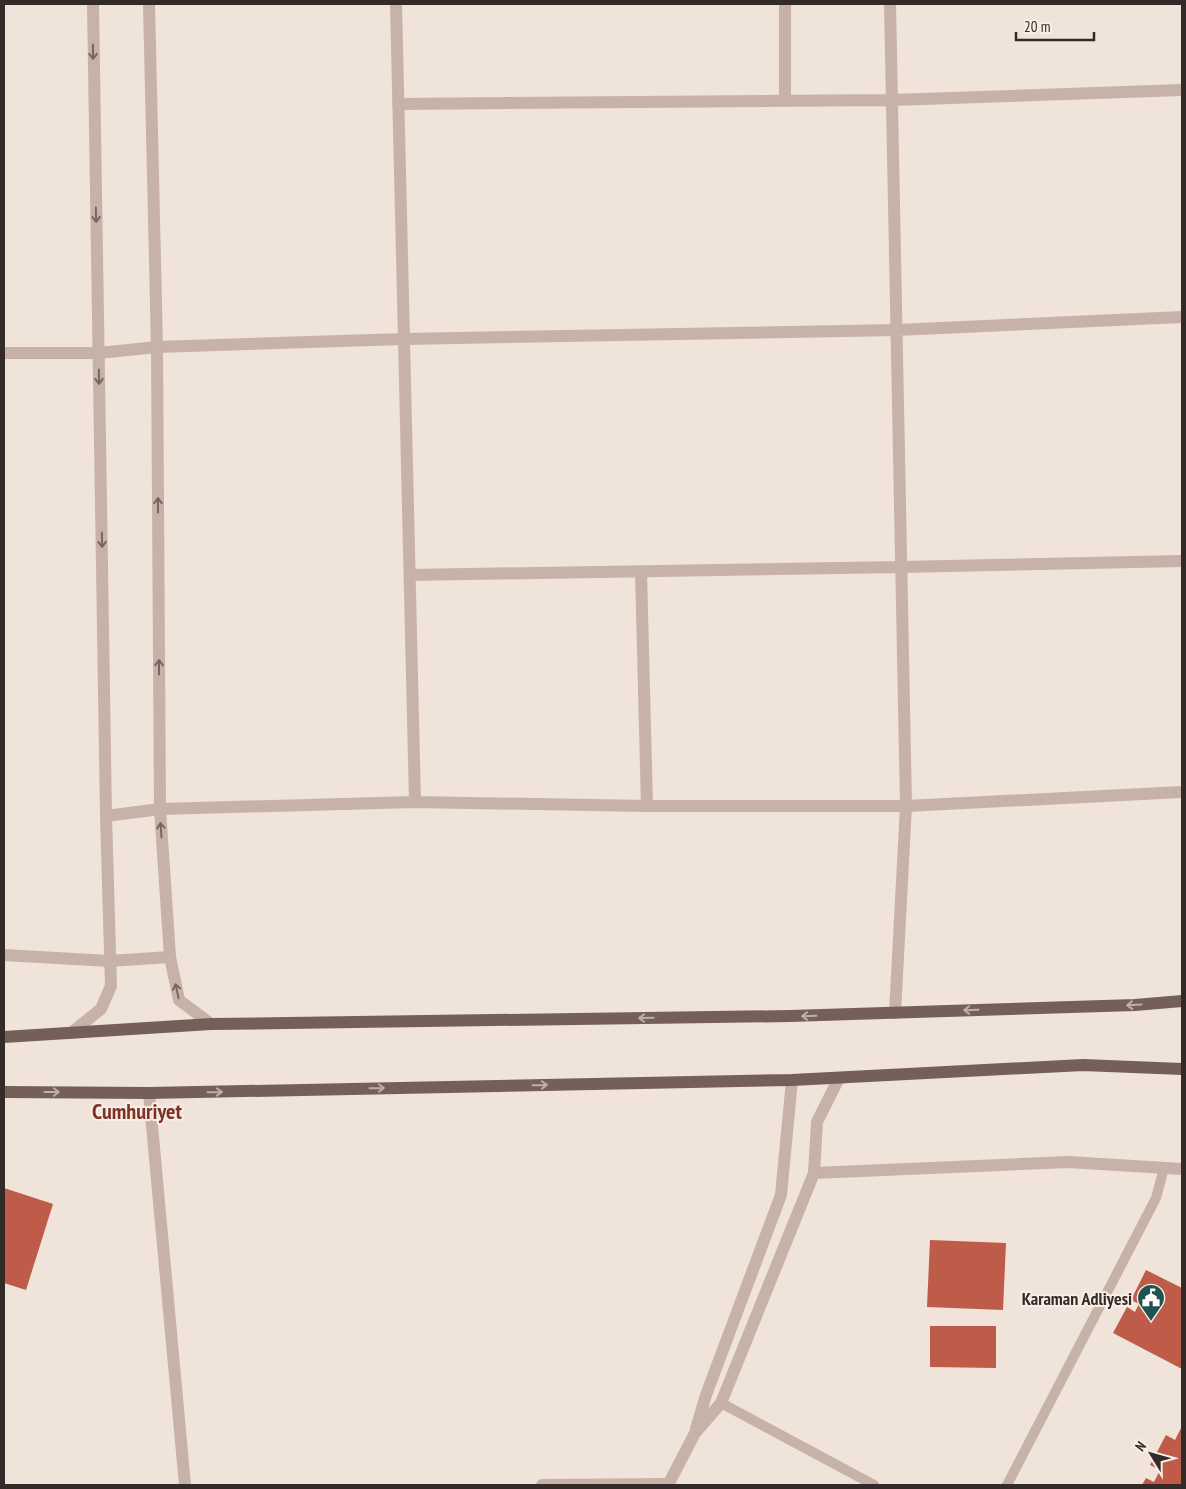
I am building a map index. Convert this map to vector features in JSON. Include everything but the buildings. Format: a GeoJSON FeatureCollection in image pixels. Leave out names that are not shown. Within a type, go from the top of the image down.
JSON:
{"type":"FeatureCollection","features":[{"type":"Feature","properties":{"kind":"main road"},"geometry":{"type":"LineString","coordinates":[[4,1037],[210,1024],[790,1016],[1134,1005],[1182,1001]]}},
{"type":"Feature","properties":{"kind":"main road"},"geometry":{"type":"LineString","coordinates":[[4,1092],[150,1093],[792,1080],[1083,1065],[1182,1069]]}},
{"type":"Feature","properties":{"kind":"street"},"geometry":{"type":"LineString","coordinates":[[71,1033],[101,1009],[111,986],[106,816],[92,4]]}},
{"type":"Feature","properties":{"kind":"street"},"geometry":{"type":"LineString","coordinates":[[149,4],[157,347],[160,809],[170,957],[179,1000],[210,1024]]}},
{"type":"Feature","properties":{"kind":"street"},"geometry":{"type":"LineString","coordinates":[[396,4],[415,802]]}},
{"type":"Feature","properties":{"kind":"street"},"geometry":{"type":"LineString","coordinates":[[785,4],[786,101]]}},
{"type":"Feature","properties":{"kind":"street"},"geometry":{"type":"LineString","coordinates":[[890,4],[906,806],[896,1013]]}},
{"type":"Feature","properties":{"kind":"street"},"geometry":{"type":"LineString","coordinates":[[398,104],[892,100],[1182,90]]}},
{"type":"Feature","properties":{"kind":"street"},"geometry":{"type":"LineString","coordinates":[[4,353],[99,353],[157,347],[404,340],[897,330],[1182,317]]}},
{"type":"Feature","properties":{"kind":"street"},"geometry":{"type":"LineString","coordinates":[[410,575],[1182,561]]}},
{"type":"Feature","properties":{"kind":"street"},"geometry":{"type":"LineString","coordinates":[[641,572],[647,806]]}},
{"type":"Feature","properties":{"kind":"street"},"geometry":{"type":"LineString","coordinates":[[106,816],[160,809],[415,802],[647,806],[906,806],[1182,792]]}},
{"type":"Feature","properties":{"kind":"street"},"geometry":{"type":"LineString","coordinates":[[4,955],[110,960],[170,957]]}},
{"type":"Feature","properties":{"kind":"street"},"geometry":{"type":"LineString","coordinates":[[695,1433],[721,1403],[814,1173],[817,1122],[839,1078]]}},
{"type":"Feature","properties":{"kind":"street"},"geometry":{"type":"LineString","coordinates":[[542,1485],[669,1484],[695,1433],[706,1394],[781,1195],[792,1080]]}},
{"type":"Feature","properties":{"kind":"street"},"geometry":{"type":"LineString","coordinates":[[150,1093],[184,1485]]}},
{"type":"Feature","properties":{"kind":"street"},"geometry":{"type":"LineString","coordinates":[[814,1173],[1068,1162],[1182,1169]]}},
{"type":"Feature","properties":{"kind":"lane"},"geometry":{"type":"LineString","coordinates":[[1007,1485],[1156,1198],[1164,1168]]}},
{"type":"Feature","properties":{"kind":"lane"},"geometry":{"type":"LineString","coordinates":[[721,1403],[874,1485]]}},
{"type":"Feature","properties":{"kind":"place","name":"Karaman Adliyesi"},"geometry":{"type":"Point","coordinates":[1151,1322]}},
{"type":"Feature","properties":{"kind":"district","name":"Cumhuriyet"},"geometry":{"type":"Point","coordinates":[137,1111]}}]}
